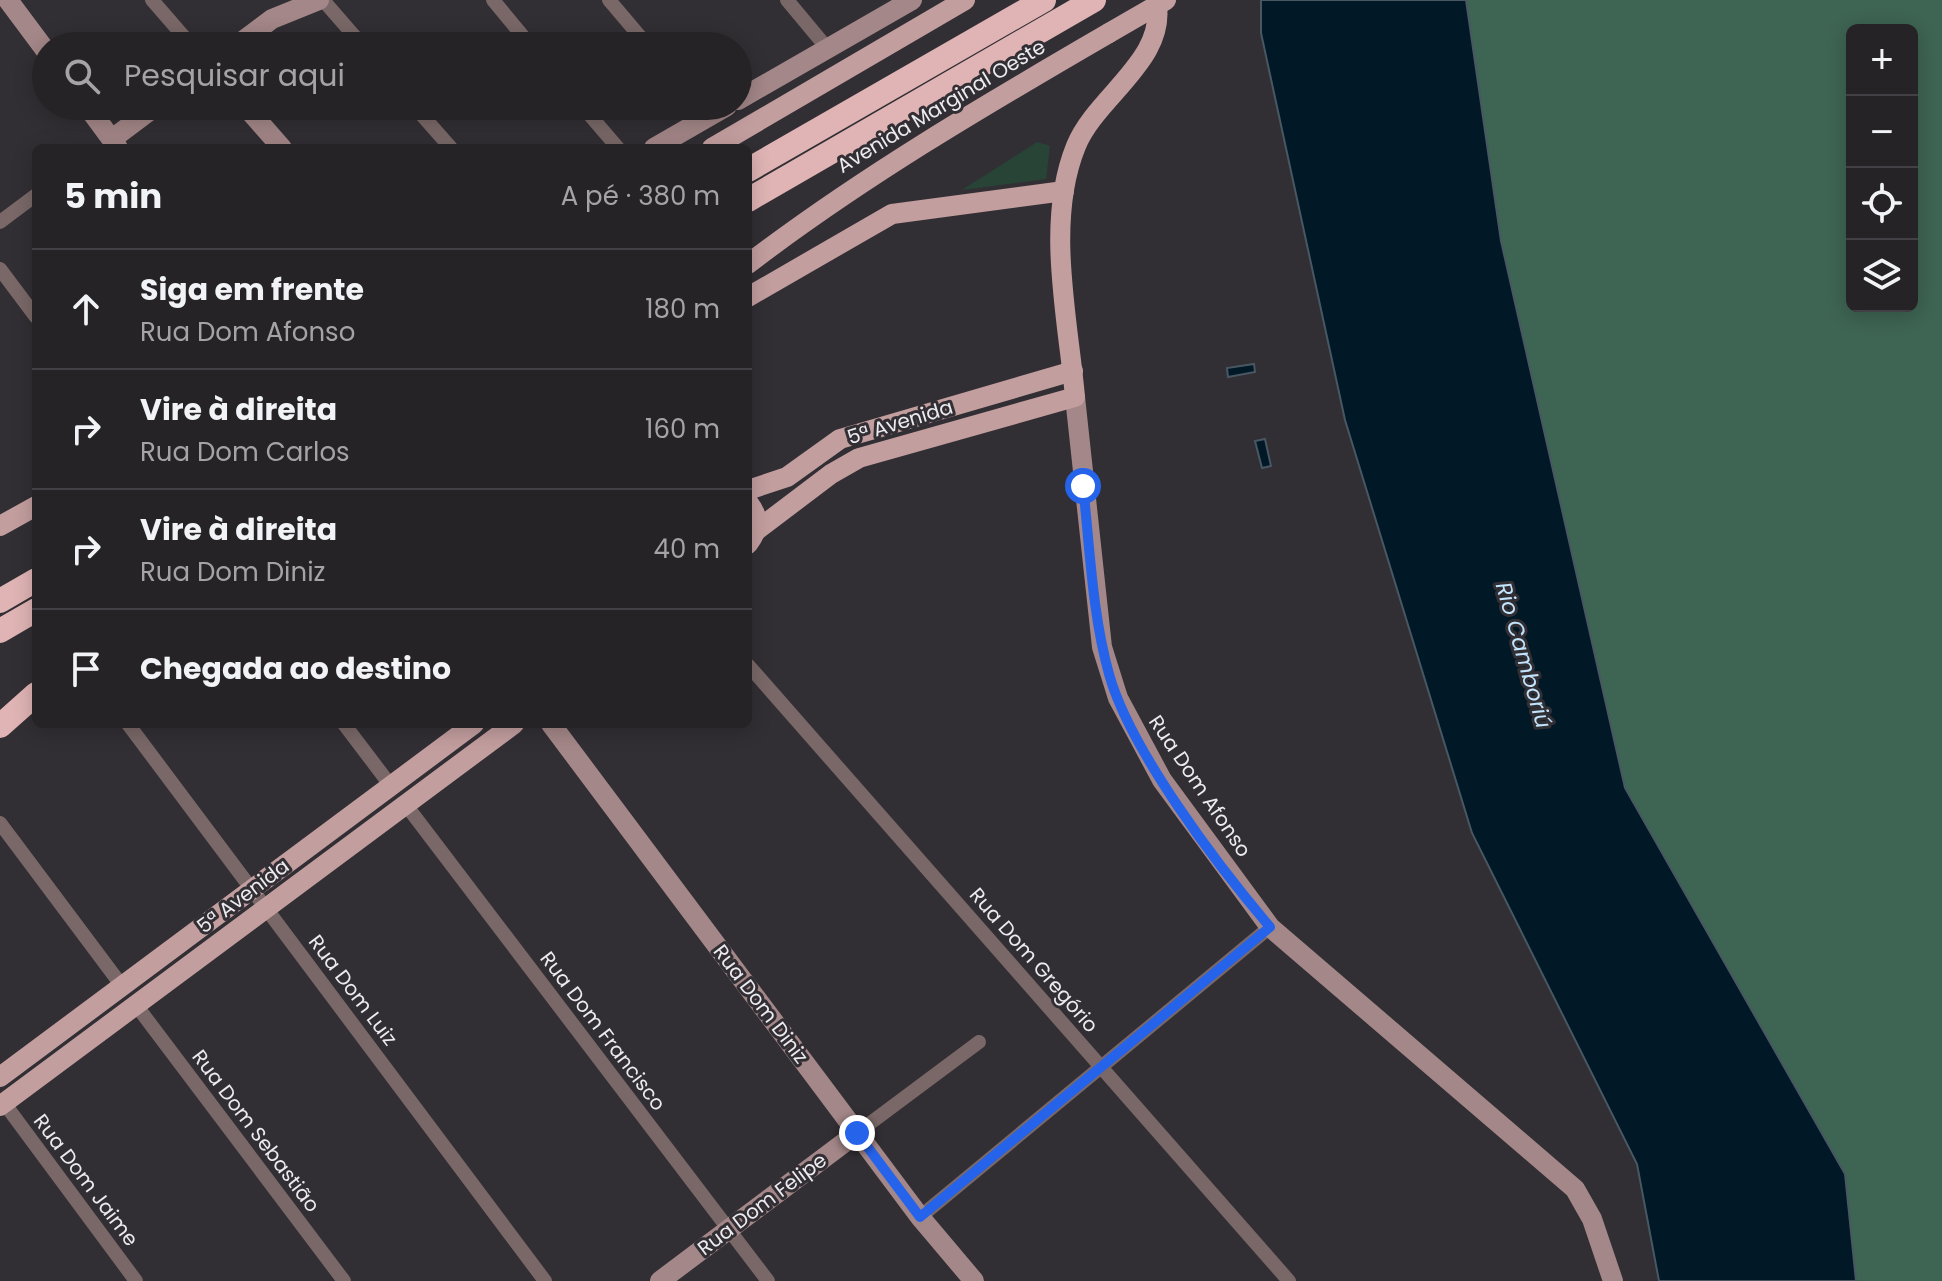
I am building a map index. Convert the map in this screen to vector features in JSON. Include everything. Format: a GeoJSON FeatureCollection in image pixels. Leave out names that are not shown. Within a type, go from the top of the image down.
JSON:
{"type":"FeatureCollection","features":[{"type":"Feature","properties":{"kind":"highway"},"geometry":{"type":"LineString","coordinates":[[752,168],[1044,0]]}},
{"type":"Feature","properties":{"kind":"highway"},"geometry":{"type":"LineString","coordinates":[[752,198],[1094,0]]}},
{"type":"Feature","properties":{"kind":"highway"},"geometry":{"type":"LineString","coordinates":[[0,601],[32,582]]}},
{"type":"Feature","properties":{"kind":"highway"},"geometry":{"type":"LineString","coordinates":[[0,631],[32,612]]}},
{"type":"Feature","properties":{"kind":"highway"},"geometry":{"type":"LineString","coordinates":[[0,727],[32,698]]}},
{"type":"Feature","properties":{"kind":"main road"},"geometry":{"type":"LineString","coordinates":[[8,0],[32,32]]}},
{"type":"Feature","properties":{"kind":"main road"},"geometry":{"type":"LineString","coordinates":[[255,32],[272,19],[321,0]]}},
{"type":"Feature","properties":{"kind":"main road"},"geometry":{"type":"LineString","coordinates":[[752,92],[912,0]]}},
{"type":"Feature","properties":{"kind":"main road"},"geometry":{"type":"LineString","coordinates":[[719,144],[965,0]]}},
{"type":"Feature","properties":{"kind":"main road","name":"Rua Dom Afonso"},"geometry":{"type":"LineString","coordinates":[[1156,0],[1158,18],[1149,47],[1089,121],[1076,144],[1064,191],[1062,238],[1075,397],[1095,601],[1110,677],[1129,724],[1162,780],[1270,927],[1575,1189],[1592,1219],[1613,1281]]}},
{"type":"Feature","properties":{"kind":"main road","name":"Avenida Marginal Oeste"},"geometry":{"type":"LineString","coordinates":[[752,261],[814,213],[897,159],[1166,0]]}},
{"type":"Feature","properties":{"kind":"main road"},"geometry":{"type":"LineString","coordinates":[[95,120],[109,144]]}},
{"type":"Feature","properties":{"kind":"main road"},"geometry":{"type":"LineString","coordinates":[[111,144],[139,120]]}},
{"type":"Feature","properties":{"kind":"main road"},"geometry":{"type":"LineString","coordinates":[[257,120],[278,144]]}},
{"type":"Feature","properties":{"kind":"main road"},"geometry":{"type":"LineString","coordinates":[[660,144],[693,120]]}},
{"type":"Feature","properties":{"kind":"main road"},"geometry":{"type":"LineString","coordinates":[[752,295],[892,214],[1064,191]]}},
{"type":"Feature","properties":{"kind":"main road","name":"5ª Avenida"},"geometry":{"type":"LineString","coordinates":[[752,489],[787,477],[840,439],[1073,371]]}},
{"type":"Feature","properties":{"kind":"main road","name":"5ª Avenida"},"geometry":{"type":"LineString","coordinates":[[753,537],[831,474],[859,458],[1075,397]]}},
{"type":"Feature","properties":{"kind":"main road"},"geometry":{"type":"LineString","coordinates":[[0,526],[32,508]]}},
{"type":"Feature","properties":{"kind":"main road"},"geometry":{"type":"LineString","coordinates":[[752,509],[758,519],[753,537]]}},
{"type":"Feature","properties":{"kind":"main road"},"geometry":{"type":"LineString","coordinates":[[0,727],[32,709]]}},
{"type":"Feature","properties":{"kind":"main road","name":"5ª Avenida"},"geometry":{"type":"LineString","coordinates":[[0,1077],[469,728]]}},
{"type":"Feature","properties":{"kind":"main road","name":"5ª Avenida"},"geometry":{"type":"LineString","coordinates":[[2,1105],[509,728]]}},
{"type":"Feature","properties":{"kind":"main road","name":"Rua Dom Diniz"},"geometry":{"type":"LineString","coordinates":[[554,728],[920,1217],[974,1281]]}},
{"type":"Feature","properties":{"kind":"main road","name":"Rua Dom Felipe"},"geometry":{"type":"LineString","coordinates":[[660,1281],[857,1133]]}},
{"type":"Feature","properties":{"kind":"street"},"geometry":{"type":"LineString","coordinates":[[152,0],[180,32]]}},
{"type":"Feature","properties":{"kind":"street"},"geometry":{"type":"LineString","coordinates":[[321,0],[350,32]]}},
{"type":"Feature","properties":{"kind":"street"},"geometry":{"type":"LineString","coordinates":[[493,0],[519,32]]}},
{"type":"Feature","properties":{"kind":"street"},"geometry":{"type":"LineString","coordinates":[[609,0],[636,32]]}},
{"type":"Feature","properties":{"kind":"street"},"geometry":{"type":"LineString","coordinates":[[787,0],[827,48]]}},
{"type":"Feature","properties":{"kind":"street"},"geometry":{"type":"LineString","coordinates":[[426,120],[447,144]]}},
{"type":"Feature","properties":{"kind":"street"},"geometry":{"type":"LineString","coordinates":[[594,120],[615,144]]}},
{"type":"Feature","properties":{"kind":"street"},"geometry":{"type":"LineString","coordinates":[[0,222],[32,198]]}},
{"type":"Feature","properties":{"kind":"street"},"geometry":{"type":"LineString","coordinates":[[0,269],[32,312]]}},
{"type":"Feature","properties":{"kind":"street","name":"Rua Dom Gregório"},"geometry":{"type":"LineString","coordinates":[[752,670],[1289,1281]]}},
{"type":"Feature","properties":{"kind":"street","name":"Rua Dom Luiz"},"geometry":{"type":"LineString","coordinates":[[131,728],[545,1281]]}},
{"type":"Feature","properties":{"kind":"street"},"geometry":{"type":"LineString","coordinates":[[347,728],[391,786]]}},
{"type":"Feature","properties":{"kind":"street","name":"Rua Dom Francisco"},"geometry":{"type":"LineString","coordinates":[[406,805],[768,1281]]}},
{"type":"Feature","properties":{"kind":"street"},"geometry":{"type":"LineString","coordinates":[[0,823],[122,986]]}},
{"type":"Feature","properties":{"kind":"street"},"geometry":{"type":"LineString","coordinates":[[920,1217],[1270,927]]}},
{"type":"Feature","properties":{"kind":"street","name":"Rua Dom Sebastião"},"geometry":{"type":"LineString","coordinates":[[136,1005],[344,1281]]}},
{"type":"Feature","properties":{"kind":"street","name":"Rua Dom Felipe"},"geometry":{"type":"LineString","coordinates":[[857,1133],[979,1042]]}},
{"type":"Feature","properties":{"kind":"street","name":"Rua Dom Jaime"},"geometry":{"type":"LineString","coordinates":[[2,1105],[136,1281]]}},
{"type":"Feature","properties":{"kind":"green space"},"geometry":{"type":"Polygon","coordinates":[[[1466,0],[1942,0],[1942,1281],[1856,1281],[1845,1174],[1625,788],[1501,241],[1466,0]]]}},
{"type":"Feature","properties":{"kind":"green space"},"geometry":{"type":"Polygon","coordinates":[[[1037,142],[1050,146],[1046,179],[962,190],[1037,142]]]}},
{"type":"Feature","properties":{"kind":"water","name":"Rio Camboriú"},"geometry":{"type":"Polygon","coordinates":[[[1261,0],[1466,0],[1501,241],[1625,788],[1845,1174],[1856,1281],[1659,1281],[1637,1164],[1472,833],[1345,420],[1261,33],[1261,0]]]}},
{"type":"Feature","properties":{"kind":"water"},"geometry":{"type":"Polygon","coordinates":[[[1254,364],[1255,372],[1228,377],[1227,368],[1254,364]]]}},
{"type":"Feature","properties":{"kind":"water"},"geometry":{"type":"Polygon","coordinates":[[[1265,439],[1271,466],[1262,468],[1255,441],[1265,439]]]}},
{"type":"Feature","properties":{"kind":"route"},"geometry":{"type":"LineString","coordinates":[[857,1133],[920,1217],[1270,927],[1253,908],[1162,780],[1129,724],[1102,647],[1083,486]]}}]}
